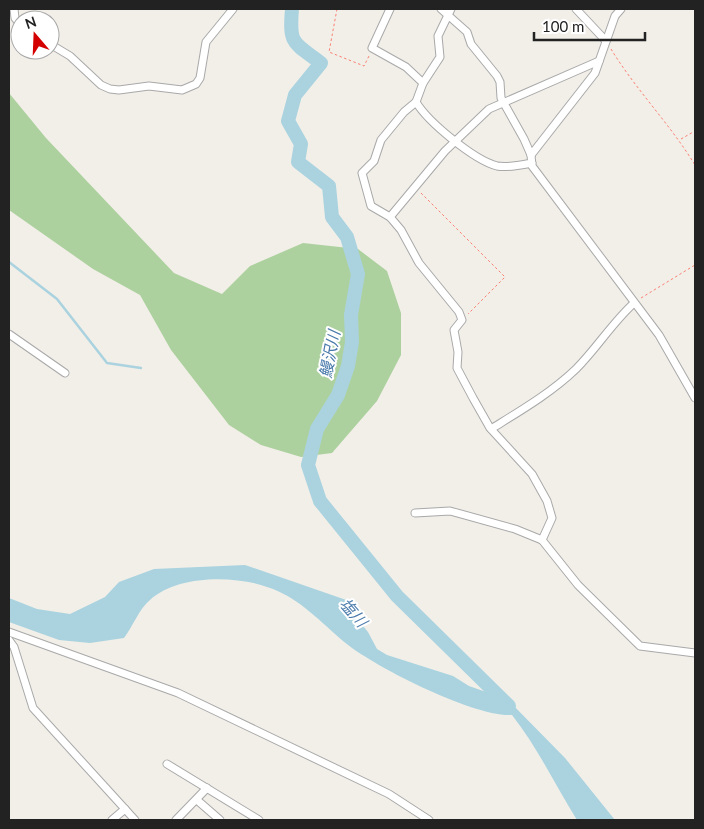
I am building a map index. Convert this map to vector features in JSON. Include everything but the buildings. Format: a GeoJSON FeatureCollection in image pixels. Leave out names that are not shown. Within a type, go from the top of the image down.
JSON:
{"type":"FeatureCollection","features":[{"type":"Feature","properties":{"kind":"street"},"geometry":{"type":"LineString","coordinates":[[60,50],[70,56],[101,85],[110,88],[119,90],[149,86],[182,90],[196,84],[200,78],[206,42],[233,9]]}},
{"type":"Feature","properties":{"kind":"street"},"geometry":{"type":"LineString","coordinates":[[390,9],[372,48],[406,67],[423,83]]}},
{"type":"Feature","properties":{"kind":"street"},"geometry":{"type":"LineString","coordinates":[[441,9],[467,32],[470,44],[497,76],[504,103],[531,159],[549,190],[659,335],[695,398]]}},
{"type":"Feature","properties":{"kind":"street"},"geometry":{"type":"LineString","coordinates":[[452,9],[438,36],[440,56],[423,83],[416,102],[404,112],[382,140],[374,161],[362,173],[371,206],[390,217],[401,230],[419,264],[454,305],[462,320],[454,330],[458,352],[457,368],[491,429],[532,474],[547,501],[552,518],[542,540]]}},
{"type":"Feature","properties":{"kind":"street"},"geometry":{"type":"LineString","coordinates":[[576,9],[606,41]]}},
{"type":"Feature","properties":{"kind":"street"},"geometry":{"type":"LineString","coordinates":[[416,102],[430,120],[480,159],[499,166],[531,159],[585,88],[599,61],[620,9]]}},
{"type":"Feature","properties":{"kind":"street"},"geometry":{"type":"LineString","coordinates":[[390,217],[456,140],[489,109],[599,61]]}},
{"type":"Feature","properties":{"kind":"street"},"geometry":{"type":"LineString","coordinates":[[491,429],[534,403],[574,371],[592,352],[616,320],[634,302]]}},
{"type":"Feature","properties":{"kind":"street"},"geometry":{"type":"LineString","coordinates":[[9,334],[65,373]]}},
{"type":"Feature","properties":{"kind":"street"},"geometry":{"type":"LineString","coordinates":[[415,513],[450,511],[508,526],[542,540],[578,585],[640,646],[695,654]]}},
{"type":"Feature","properties":{"kind":"street"},"geometry":{"type":"LineString","coordinates":[[9,632],[178,693],[389,794],[429,820]]}},
{"type":"Feature","properties":{"kind":"street"},"geometry":{"type":"LineString","coordinates":[[9,640],[14,647],[33,708],[135,820]]}},
{"type":"Feature","properties":{"kind":"street"},"geometry":{"type":"LineString","coordinates":[[167,764],[259,820]]}},
{"type":"Feature","properties":{"kind":"street"},"geometry":{"type":"LineString","coordinates":[[176,820],[207,788]]}},
{"type":"Feature","properties":{"kind":"street"},"geometry":{"type":"LineString","coordinates":[[197,800],[220,820]]}},
{"type":"Feature","properties":{"kind":"street"},"geometry":{"type":"LineString","coordinates":[[112,820],[125,809]]}},
{"type":"Feature","properties":{"kind":"path"},"geometry":{"type":"LineString","coordinates":[[337,9],[329,52],[364,66],[372,48]]}},
{"type":"Feature","properties":{"kind":"path"},"geometry":{"type":"LineString","coordinates":[[606,41],[639,92],[680,140],[695,165]]}},
{"type":"Feature","properties":{"kind":"path"},"geometry":{"type":"LineString","coordinates":[[680,140],[695,131]]}},
{"type":"Feature","properties":{"kind":"path"},"geometry":{"type":"LineString","coordinates":[[415,187],[504,277],[462,320]]}},
{"type":"Feature","properties":{"kind":"path"},"geometry":{"type":"LineString","coordinates":[[634,302],[695,265]]}},
{"type":"Feature","properties":{"kind":"green space"},"geometry":{"type":"Polygon","coordinates":[[[9,93],[46,138],[174,273],[222,294],[250,266],[303,243],[358,249],[387,271],[401,313],[401,355],[377,401],[332,453],[301,457],[261,445],[229,425],[171,350],[140,295],[93,269],[9,210],[9,93]]]}},
{"type":"Feature","properties":{"kind":"water"},"geometry":{"type":"Polygon","coordinates":[[[245,565],[352,602],[350,610],[368,632],[377,649],[387,655],[453,676],[469,686],[489,693],[501,693],[565,758],[615,820],[577,820],[538,753],[512,715],[496,714],[474,708],[400,676],[377,664],[343,641],[311,612],[293,599],[259,584],[227,579],[192,581],[176,585],[162,591],[146,604],[124,638],[90,643],[59,640],[9,622],[9,598],[37,609],[70,614],[105,597],[119,582],[154,569],[245,565]]]}},
{"type":"Feature","properties":{"kind":"waterway","name":"鰻沢川"},"geometry":{"type":"LineString","coordinates":[[292,9],[291,30],[295,42],[321,63],[295,95],[288,121],[301,144],[298,162],[329,186],[332,217],[347,237],[358,274],[351,315],[352,342],[348,366],[338,395],[317,429],[308,465],[320,501],[397,596],[509,706]]}},
{"type":"Feature","properties":{"kind":"waterway"},"geometry":{"type":"LineString","coordinates":[[9,262],[57,299],[107,363],[141,368]]}},
{"type":"Feature","properties":{"kind":"water label","name":"塩川"},"geometry":{"type":"Point","coordinates":[354,612]}}]}
